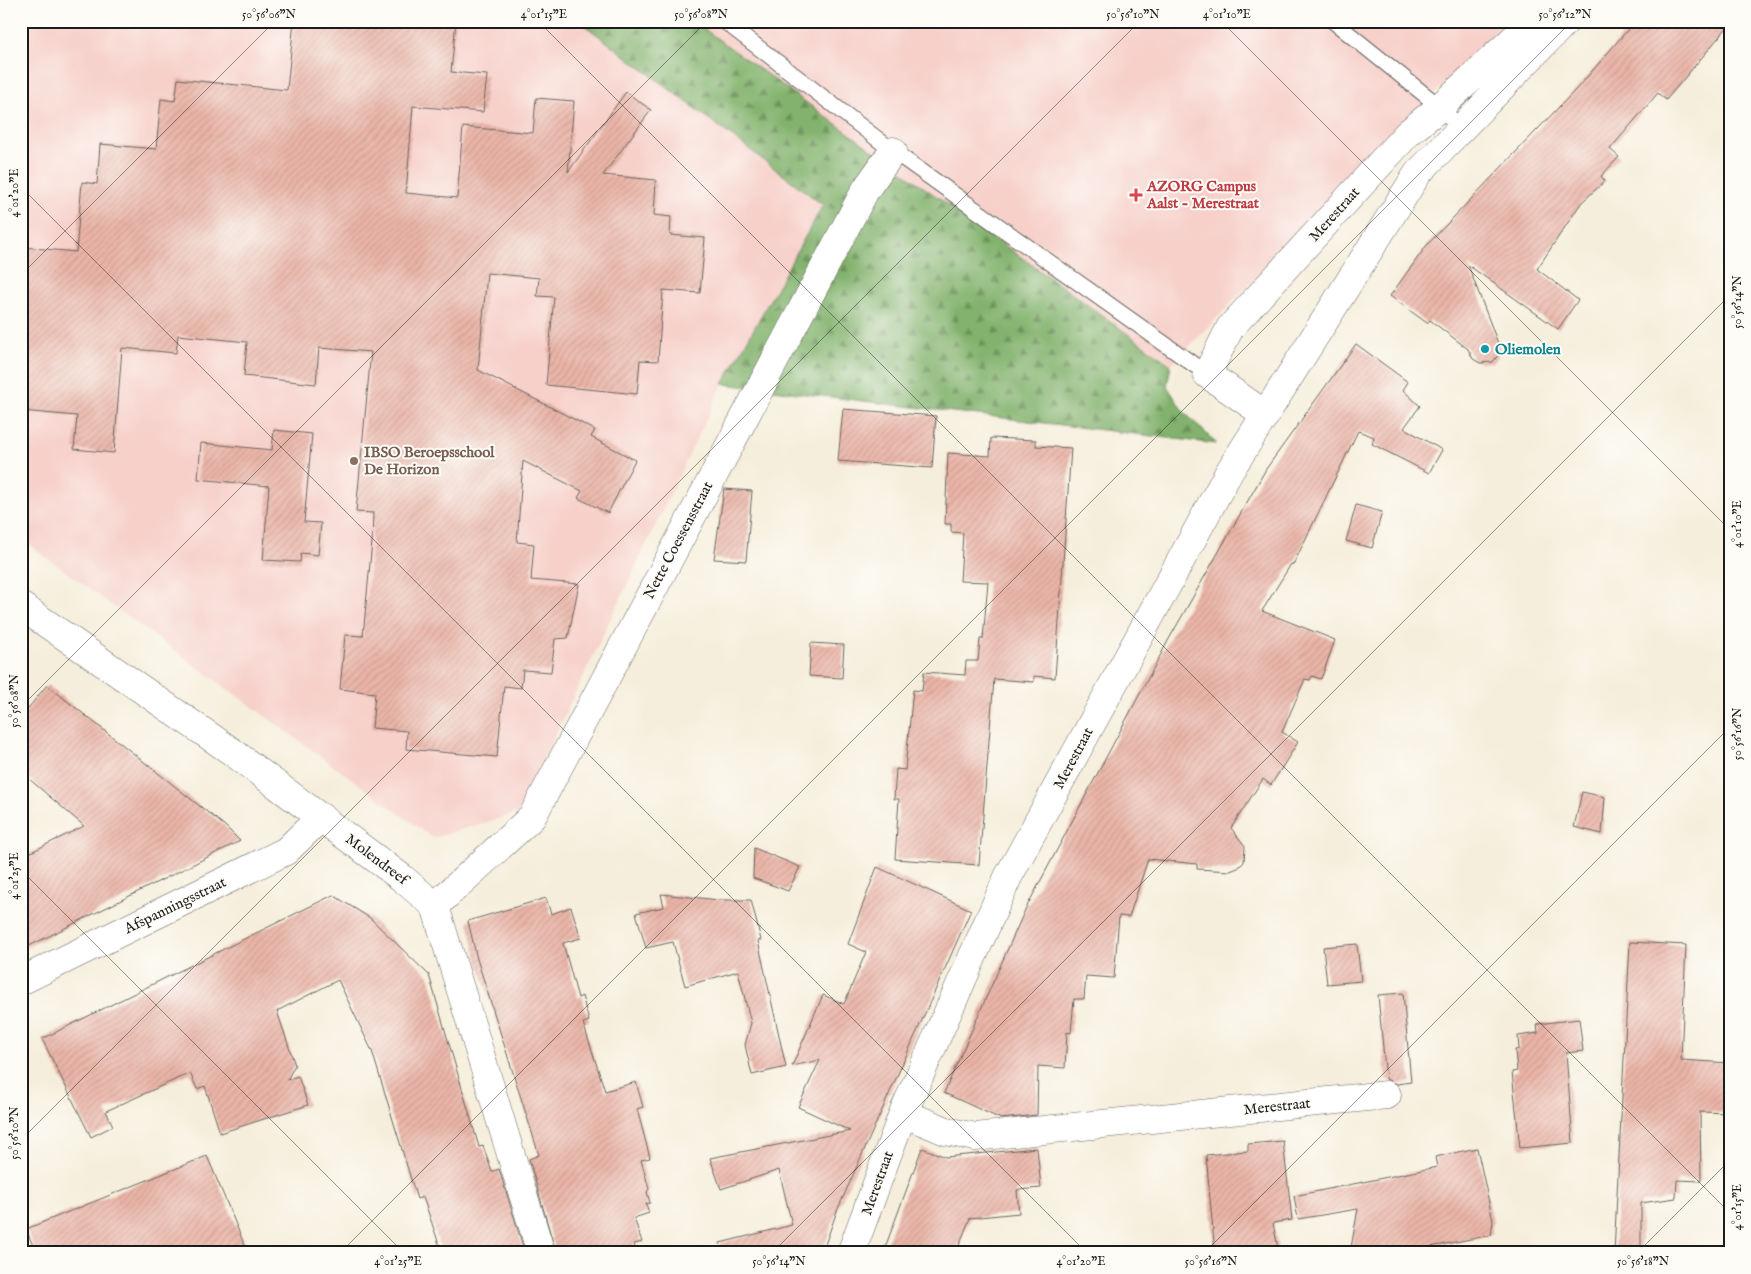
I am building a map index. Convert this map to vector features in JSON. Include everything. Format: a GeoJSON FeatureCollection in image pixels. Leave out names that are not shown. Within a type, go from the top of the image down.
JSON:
{"type":"FeatureCollection","features":[{"type":"Feature","properties":{"kind":"street","name":"Merestraat"},"geometry":{"type":"LineString","coordinates":[[1207,374],[1230,328],[1408,133],[1440,107],[1533,21]]}},
{"type":"Feature","properties":{"kind":"street","name":"Merestraat"},"geometry":{"type":"LineString","coordinates":[[851,1253],[903,1112],[1008,877],[1229,472],[1418,173],[1566,21]]}},
{"type":"Feature","properties":{"kind":"street","name":"Nette Coessensstraat"},"geometry":{"type":"LineString","coordinates":[[435,906],[532,817],[612,663],[866,189],[893,151]]}},
{"type":"Feature","properties":{"kind":"street"},"geometry":{"type":"LineString","coordinates":[[1207,374],[1266,415]]}},
{"type":"Feature","properties":{"kind":"street","name":"Molendreef"},"geometry":{"type":"LineString","coordinates":[[21,606],[231,751],[402,878],[435,906]]}},
{"type":"Feature","properties":{"kind":"street","name":"Afspanningsstraat"},"geometry":{"type":"LineString","coordinates":[[21,982],[286,851],[321,817]]}},
{"type":"Feature","properties":{"kind":"street"},"geometry":{"type":"LineString","coordinates":[[435,906],[541,1253]]}},
{"type":"Feature","properties":{"kind":"street","name":"Merestraat"},"geometry":{"type":"LineString","coordinates":[[903,1112],[946,1131],[975,1137],[1387,1095]]}},
{"type":"Feature","properties":{"kind":"lane"},"geometry":{"type":"LineString","coordinates":[[724,21],[893,151],[1207,374]]}},
{"type":"Feature","properties":{"kind":"lane"},"geometry":{"type":"LineString","coordinates":[[1333,21],[1440,107],[1461,128]]}},
{"type":"Feature","properties":{"kind":"shaded area","name":"IBSO Beroepsschool De Horizon"},"geometry":{"type":"Polygon","coordinates":[[[21,21],[579,21],[823,205],[723,384],[518,813],[433,838],[21,539],[21,21]]]}},
{"type":"Feature","properties":{"kind":"shaded area","name":"AZORG Campus Aalst - Merestraat"},"geometry":{"type":"Polygon","coordinates":[[[693,21],[1506,21],[1171,365],[693,21]]]}},
{"type":"Feature","properties":{"kind":"green space"},"geometry":{"type":"Polygon","coordinates":[[[579,21],[693,21],[1171,365],[1167,386],[1183,411],[1217,444],[723,384],[823,205],[579,21]]]}},
{"type":"Feature","properties":{"kind":"building"},"geometry":{"type":"Polygon","coordinates":[[[294,21],[456,21],[451,72],[487,75],[483,112],[413,106],[406,193],[457,198],[463,127],[533,133],[536,98],[574,101],[568,172],[626,92],[651,110],[603,175],[656,180],[654,215],[671,217],[670,235],[705,238],[700,293],[663,290],[658,361],[640,360],[637,394],[546,385],[554,297],[537,296],[539,278],[487,273],[478,370],[595,430],[591,437],[635,460],[608,513],[578,498],[582,491],[523,461],[517,542],[534,544],[531,580],[579,584],[568,638],[555,639],[551,672],[523,670],[521,688],[504,686],[497,757],[406,749],[407,731],[372,728],[375,693],[340,689],[345,635],[363,636],[372,542],[373,513],[356,512],[371,352],[319,348],[316,384],[244,376],[247,342],[178,335],[176,353],[122,348],[114,453],[74,449],[77,416],[21,411],[23,247],[76,252],[82,182],[97,184],[100,144],[156,149],[161,99],[175,101],[178,79],[287,90],[294,21]]]}},
{"type":"Feature","properties":{"kind":"building"},"geometry":{"type":"Polygon","coordinates":[[[1635,21],[1730,21],[1730,24],[1666,100],[1658,93],[1610,149],[1619,157],[1601,176],[1605,181],[1581,203],[1537,269],[1578,300],[1558,329],[1468,265],[1499,346],[1498,355],[1493,362],[1480,363],[1473,359],[1468,349],[1430,320],[1427,323],[1390,296],[1427,245],[1581,84],[1635,21]]]}},
{"type":"Feature","properties":{"kind":"building"},"geometry":{"type":"Polygon","coordinates":[[[1356,344],[1408,382],[1403,390],[1420,406],[1404,428],[1442,450],[1429,473],[1372,444],[1374,437],[1358,431],[1293,565],[1291,564],[1262,611],[1335,640],[1321,679],[1312,676],[1310,680],[1305,679],[1282,732],[1298,742],[1271,785],[1263,779],[1231,828],[1245,846],[1244,862],[1238,868],[1230,871],[1197,869],[1197,864],[1148,859],[1129,917],[1119,916],[1114,978],[1086,976],[1084,999],[1074,999],[1071,1033],[1067,1032],[1065,1068],[1038,1066],[1037,1115],[1001,1119],[944,1093],[1025,910],[1169,639],[1266,469],[1356,344]]]}},
{"type":"Feature","properties":{"kind":"building"},"geometry":{"type":"Polygon","coordinates":[[[843,409],[936,416],[932,468],[838,461],[843,409]]]}},
{"type":"Feature","properties":{"kind":"building"},"geometry":{"type":"Polygon","coordinates":[[[274,430],[312,434],[304,522],[321,523],[318,555],[301,553],[300,562],[263,560],[269,486],[198,479],[201,443],[272,450],[274,430]]]}},
{"type":"Feature","properties":{"kind":"building"},"geometry":{"type":"Polygon","coordinates":[[[991,438],[1036,440],[1036,446],[1071,448],[1055,678],[1034,676],[1034,682],[994,679],[979,865],[895,859],[899,799],[894,799],[896,769],[905,770],[913,690],[922,691],[924,672],[965,675],[966,661],[978,661],[980,639],[983,639],[988,582],[960,581],[963,533],[951,532],[951,524],[945,524],[948,453],[990,456],[991,438]]]}},
{"type":"Feature","properties":{"kind":"building"},"geometry":{"type":"Polygon","coordinates":[[[724,489],[752,491],[746,561],[714,559],[724,489]]]}},
{"type":"Feature","properties":{"kind":"building"},"geometry":{"type":"Polygon","coordinates":[[[1356,505],[1382,512],[1372,548],[1346,541],[1356,505]]]}},
{"type":"Feature","properties":{"kind":"building"},"geometry":{"type":"Polygon","coordinates":[[[811,643],[844,645],[842,678],[809,676],[811,643]]]}},
{"type":"Feature","properties":{"kind":"building"},"geometry":{"type":"Polygon","coordinates":[[[47,685],[225,826],[240,841],[21,950],[21,857],[84,826],[21,772],[21,717],[47,685]]]}},
{"type":"Feature","properties":{"kind":"building"},"geometry":{"type":"Polygon","coordinates":[[[1582,792],[1605,797],[1602,834],[1574,827],[1582,792]]]}},
{"type":"Feature","properties":{"kind":"building"},"geometry":{"type":"Polygon","coordinates":[[[754,848],[800,867],[788,891],[753,878],[754,848]]]}},
{"type":"Feature","properties":{"kind":"building"},"geometry":{"type":"Polygon","coordinates":[[[877,867],[971,910],[837,1211],[822,1253],[722,1253],[720,1243],[792,1225],[779,1170],[721,1189],[710,1158],[850,1131],[798,1107],[820,1060],[792,1066],[823,995],[844,1004],[866,952],[848,944],[877,867]]]}},
{"type":"Feature","properties":{"kind":"building"},"geometry":{"type":"Polygon","coordinates":[[[661,894],[719,900],[751,900],[761,940],[758,941],[786,1067],[752,1075],[745,1045],[751,1023],[738,971],[685,986],[673,942],[646,948],[636,913],[664,907],[661,894]]]}},
{"type":"Feature","properties":{"kind":"building"},"geometry":{"type":"Polygon","coordinates":[[[333,895],[370,918],[429,975],[479,1147],[483,1146],[492,1172],[499,1169],[525,1253],[442,1253],[423,1197],[417,1199],[372,1051],[338,980],[277,1011],[295,1065],[287,1080],[298,1076],[308,1105],[220,1133],[205,1086],[197,1089],[190,1073],[106,1111],[113,1126],[91,1137],[42,1039],[333,895]]]}},
{"type":"Feature","properties":{"kind":"building"},"geometry":{"type":"Polygon","coordinates":[[[546,898],[551,914],[571,907],[581,938],[563,943],[578,998],[582,996],[589,1021],[583,1023],[605,1091],[636,1082],[643,1107],[637,1109],[650,1158],[641,1160],[649,1189],[647,1192],[650,1203],[646,1204],[649,1213],[634,1218],[642,1242],[634,1244],[636,1253],[556,1253],[529,1159],[539,1155],[477,959],[468,921],[546,898]]]}},
{"type":"Feature","properties":{"kind":"building"},"geometry":{"type":"Polygon","coordinates":[[[1630,942],[1686,945],[1681,1060],[1730,1063],[1730,1113],[1700,1112],[1701,1181],[1677,1180],[1676,1198],[1641,1203],[1641,1253],[1614,1253],[1630,942]]]}},
{"type":"Feature","properties":{"kind":"building"},"geometry":{"type":"Polygon","coordinates":[[[1357,944],[1361,981],[1327,984],[1323,947],[1357,944]]]}},
{"type":"Feature","properties":{"kind":"building"},"geometry":{"type":"Polygon","coordinates":[[[1403,993],[1411,1082],[1397,1084],[1386,1079],[1378,995],[1403,993]]]}},
{"type":"Feature","properties":{"kind":"building"},"geometry":{"type":"Polygon","coordinates":[[[1579,1019],[1583,1051],[1566,1053],[1573,1143],[1520,1148],[1512,1072],[1517,1071],[1515,1050],[1519,1049],[1518,1036],[1538,1033],[1537,1024],[1579,1019]]]}},
{"type":"Feature","properties":{"kind":"building"},"geometry":{"type":"Polygon","coordinates":[[[1283,1141],[1292,1220],[1273,1223],[1279,1253],[1215,1253],[1206,1155],[1248,1151],[1248,1144],[1283,1141]]]}},
{"type":"Feature","properties":{"kind":"building"},"geometry":{"type":"Polygon","coordinates":[[[922,1148],[946,1157],[1037,1148],[1041,1188],[1017,1190],[1019,1213],[970,1218],[956,1253],[883,1253],[922,1148]]]}},
{"type":"Feature","properties":{"kind":"building"},"geometry":{"type":"Polygon","coordinates":[[[1477,1148],[1493,1221],[1491,1235],[1400,1253],[1350,1253],[1358,1209],[1298,1219],[1294,1196],[1437,1167],[1435,1157],[1477,1148]]]}},
{"type":"Feature","properties":{"kind":"building"},"geometry":{"type":"Polygon","coordinates":[[[207,1156],[248,1253],[36,1253],[26,1229],[207,1156]]]}},
{"type":"Feature","properties":{"kind":"place","name":"AZORG Campus Aalst - Merestraat"},"geometry":{"type":"Point","coordinates":[1136,195]}},
{"type":"Feature","properties":{"kind":"place","name":"Oliemolen"},"geometry":{"type":"Point","coordinates":[1485,349]}},
{"type":"Feature","properties":{"kind":"place","name":"IBSO Beroepsschool De Horizon"},"geometry":{"type":"Point","coordinates":[354,461]}}]}
